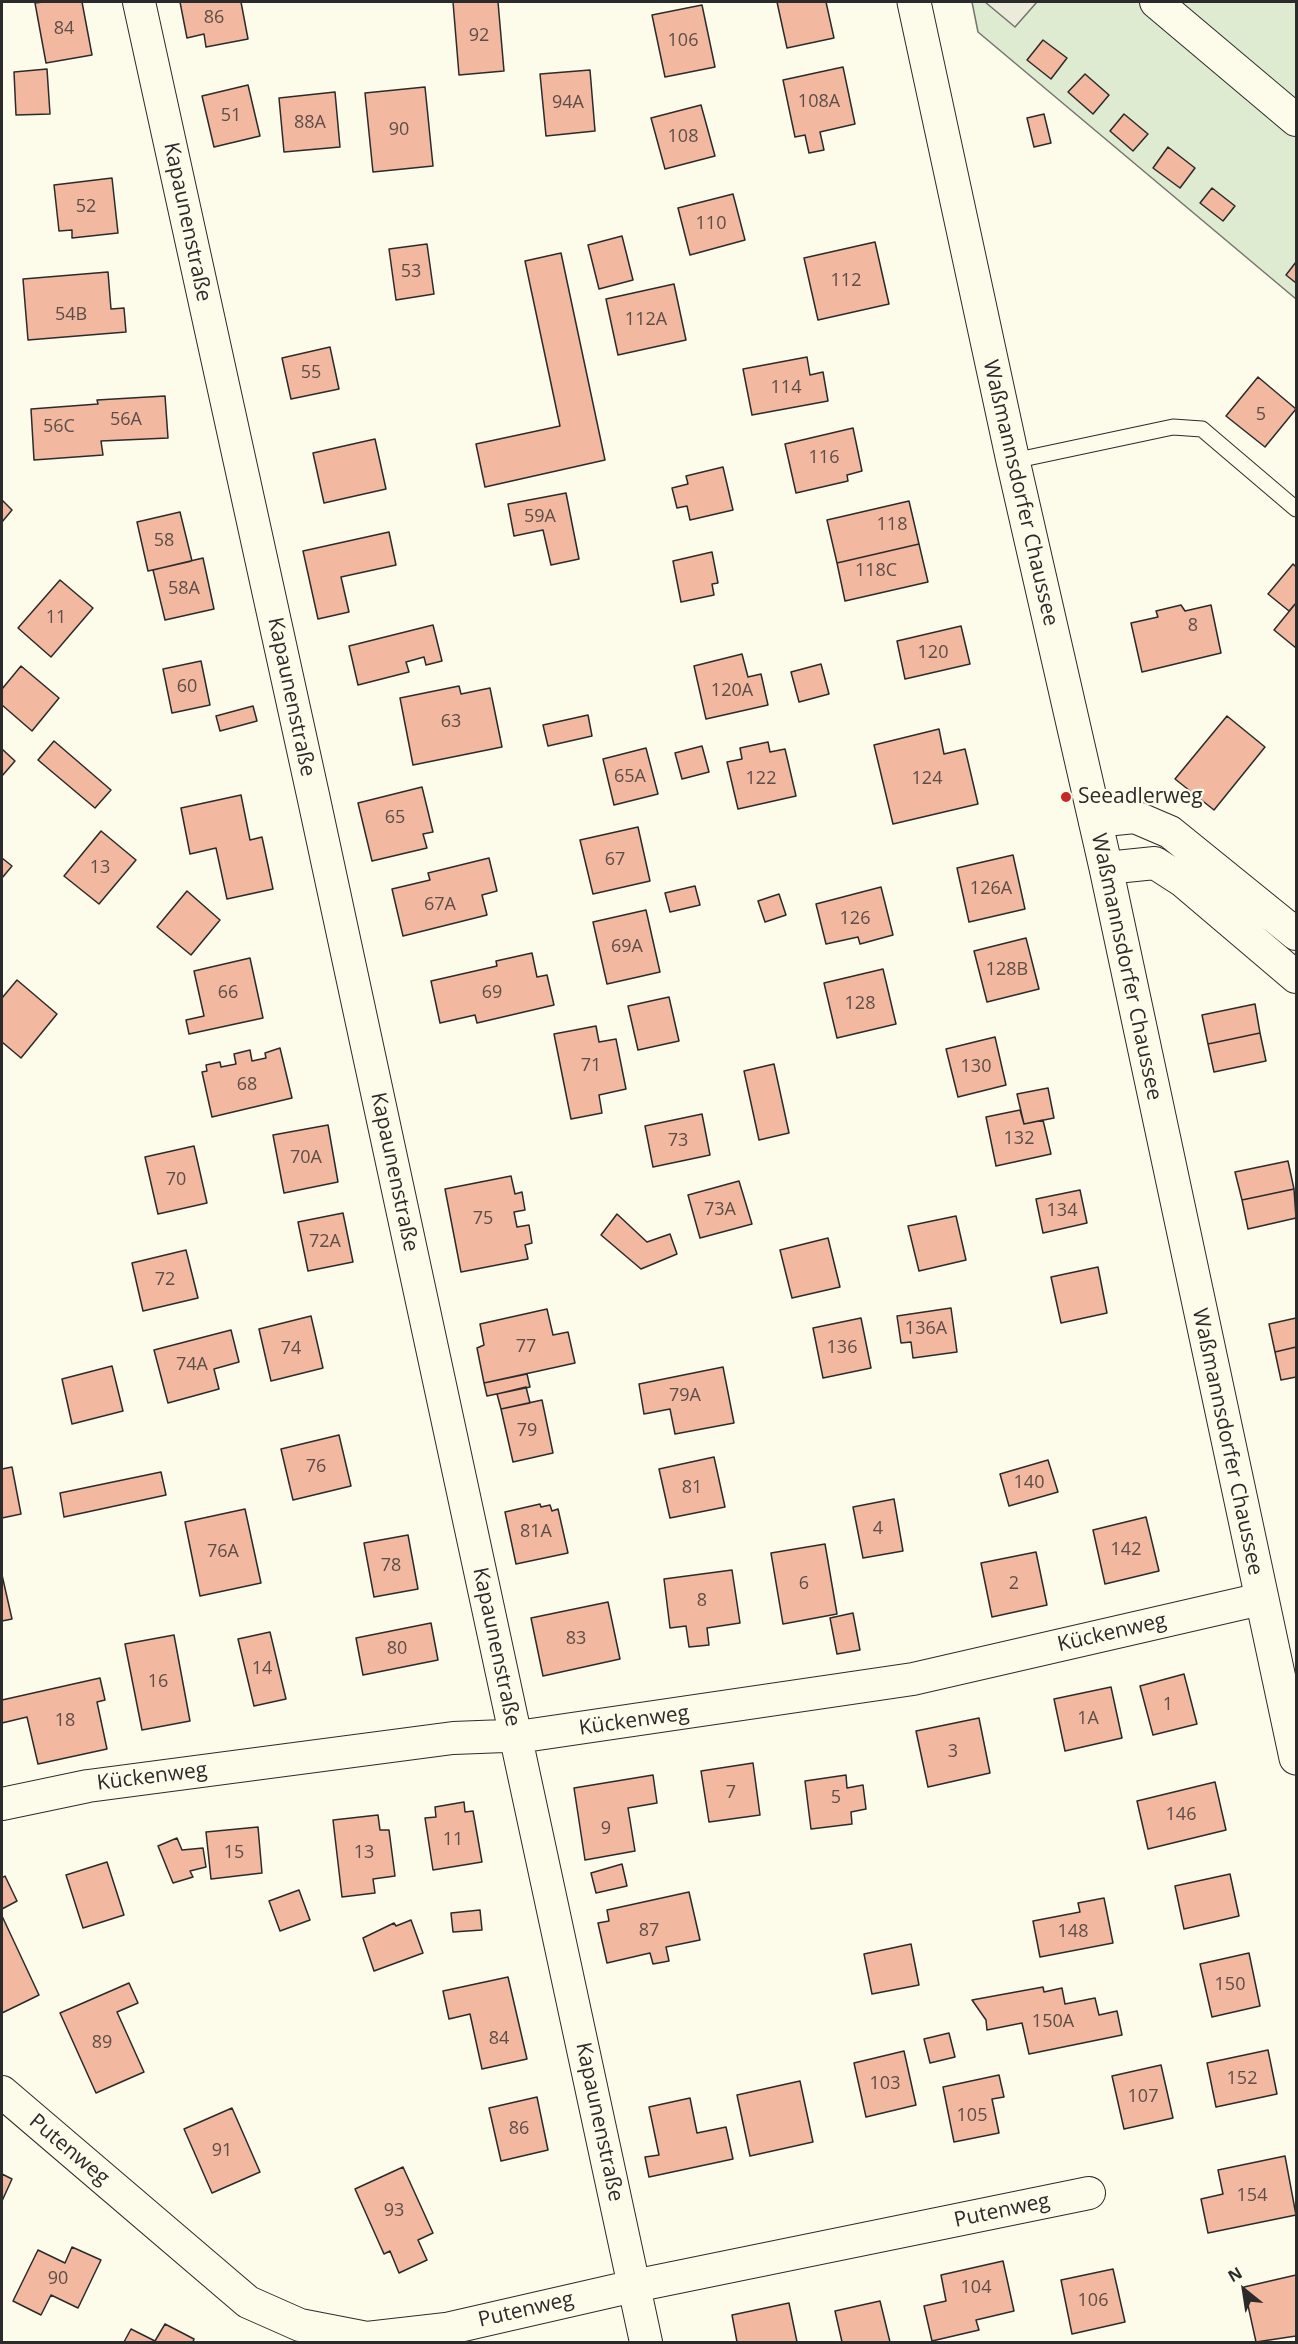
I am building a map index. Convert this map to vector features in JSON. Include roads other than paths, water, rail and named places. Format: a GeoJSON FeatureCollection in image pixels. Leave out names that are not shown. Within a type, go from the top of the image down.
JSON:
{"type":"FeatureCollection","features":[{"type":"Feature","properties":{"kind":"street","name":"Kapaunenstraße"},"geometry":{"type":"LineString","coordinates":[[138,2],[316,806],[646,2343]]}},
{"type":"Feature","properties":{"kind":"street","name":"Waßmannsdorfer Chaussee"},"geometry":{"type":"LineString","coordinates":[[914,2],[1013,461],[1106,868],[1296,1758]]}},
{"type":"Feature","properties":{"kind":"street"},"geometry":{"type":"LineString","coordinates":[[1156,2],[1296,120]]}},
{"type":"Feature","properties":{"kind":"street"},"geometry":{"type":"LineString","coordinates":[[1095,821],[1136,817],[1170,832],[1296,934]]}},
{"type":"Feature","properties":{"kind":"street"},"geometry":{"type":"LineString","coordinates":[[1106,868],[1155,863],[1183,881],[1296,977]]}},
{"type":"Feature","properties":{"kind":"street","name":"Kückenweg"},"geometry":{"type":"LineString","coordinates":[[2,1804],[88,1786],[453,1738],[516,1737],[913,1679],[1261,1599]]}},
{"type":"Feature","properties":{"kind":"street","name":"Putenweg"},"geometry":{"type":"LineString","coordinates":[[2,2092],[248,2302],[300,2325],[366,2338],[446,2329],[634,2286],[1089,2193]]}},
{"type":"Feature","properties":{"kind":"lane"},"geometry":{"type":"LineString","coordinates":[[1013,461],[1173,427],[1202,429],[1296,509]]}},
{"type":"Feature","properties":{"kind":"place","name":"Seeadlerweg"},"geometry":{"type":"Point","coordinates":[1066,797]}}]}
